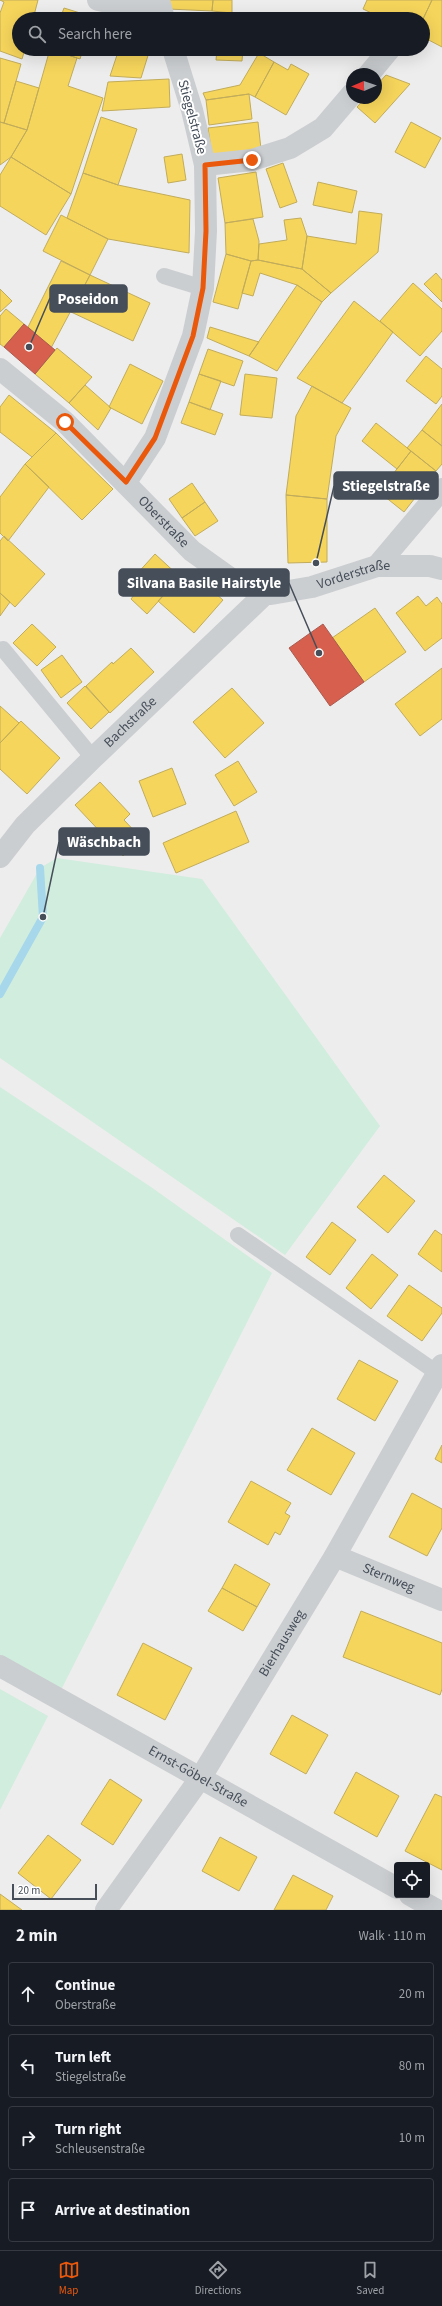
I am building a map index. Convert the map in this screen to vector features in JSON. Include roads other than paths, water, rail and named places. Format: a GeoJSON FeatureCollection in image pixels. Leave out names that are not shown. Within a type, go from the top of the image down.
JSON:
{"type":"FeatureCollection","features":[{"type":"Feature","properties":{"kind":"street"},"geometry":{"type":"LineString","coordinates":[[98,0],[162,11]]}},
{"type":"Feature","properties":{"kind":"street","name":"Stiegelstraße"},"geometry":{"type":"LineString","coordinates":[[126,482],[155,438],[193,336],[203,288],[206,231],[205,165],[192,110],[175,56]]}},
{"type":"Feature","properties":{"kind":"street"},"geometry":{"type":"LineString","coordinates":[[374,68],[384,56]]}},
{"type":"Feature","properties":{"kind":"street"},"geometry":{"type":"LineString","coordinates":[[205,165],[252,160],[290,148],[324,128],[346,101]]}},
{"type":"Feature","properties":{"kind":"street","name":"Oberstraße"},"geometry":{"type":"LineString","coordinates":[[0,369],[65,422],[126,482],[192,551],[234,581],[266,593]]}},
{"type":"Feature","properties":{"kind":"street"},"geometry":{"type":"LineString","coordinates":[[377,566],[442,488]]}},
{"type":"Feature","properties":{"kind":"street","name":"Vorderstraße"},"geometry":{"type":"LineString","coordinates":[[266,593],[312,587],[377,566],[430,566],[442,568]]}},
{"type":"Feature","properties":{"kind":"street","name":"Bachstraße"},"geometry":{"type":"LineString","coordinates":[[0,857],[25,825],[266,593]]}},
{"type":"Feature","properties":{"kind":"street","name":"Bierhausweg"},"geometry":{"type":"LineString","coordinates":[[106,1910],[201,1777],[335,1556],[439,1369]]}},
{"type":"Feature","properties":{"kind":"street","name":"Sternweg"},"geometry":{"type":"LineString","coordinates":[[335,1556],[442,1600]]}},
{"type":"Feature","properties":{"kind":"street","name":"Ernst-Göbel-Straße"},"geometry":{"type":"LineString","coordinates":[[0,1666],[201,1777],[394,1886]]}},
{"type":"Feature","properties":{"kind":"street"},"geometry":{"type":"LineString","coordinates":[[415,1898],[437,1910]]}},
{"type":"Feature","properties":{"kind":"lane"},"geometry":{"type":"LineString","coordinates":[[164,276],[203,288]]}},
{"type":"Feature","properties":{"kind":"lane"},"geometry":{"type":"LineString","coordinates":[[3,649],[93,758]]}},
{"type":"Feature","properties":{"kind":"lane"},"geometry":{"type":"LineString","coordinates":[[238,1235],[439,1369]]}},
{"type":"Feature","properties":{"kind":"waterway"},"geometry":{"type":"LineString","coordinates":[[0,994],[43,917],[40,868]]}},
{"type":"Feature","properties":{"kind":"place","name":"Poseidon"},"geometry":{"type":"Point","coordinates":[29,347]}},
{"type":"Feature","properties":{"kind":"place","name":"Stiegelstraße"},"geometry":{"type":"Point","coordinates":[316,563]}},
{"type":"Feature","properties":{"kind":"place","name":"Silvana Basile Hairstyle"},"geometry":{"type":"Point","coordinates":[319,653]}},
{"type":"Feature","properties":{"kind":"place","name":"Wäschbach"},"geometry":{"type":"Point","coordinates":[43,917]}}]}
